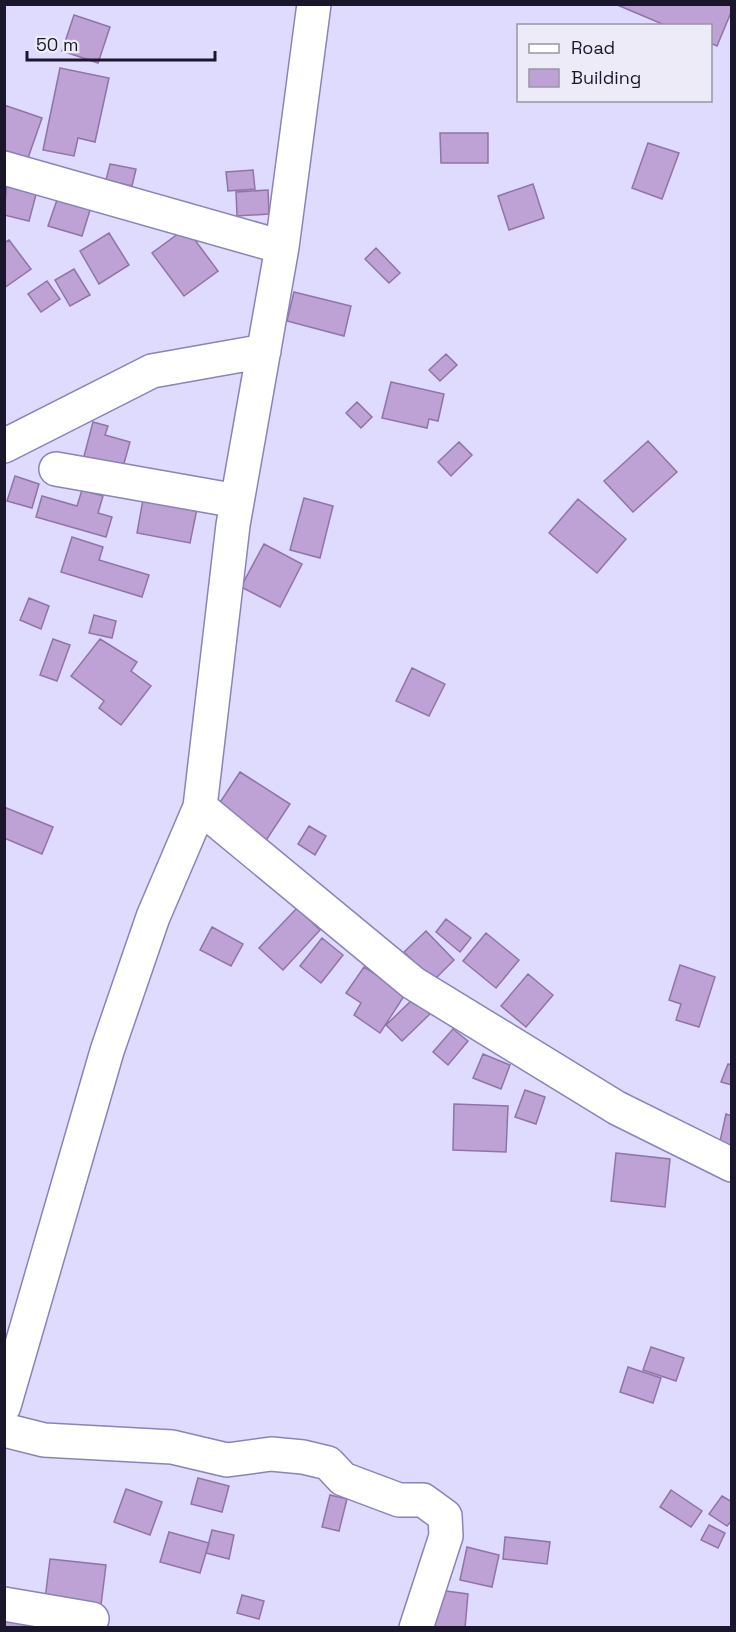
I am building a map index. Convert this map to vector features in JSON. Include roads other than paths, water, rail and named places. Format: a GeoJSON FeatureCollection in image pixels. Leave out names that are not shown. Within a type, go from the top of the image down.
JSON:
{"type":"FeatureCollection","features":[{"type":"Feature","properties":{"kind":"street"},"geometry":{"type":"LineString","coordinates":[[4,1406],[9,1374],[107,1051],[153,916],[200,807],[237,501],[282,247],[314,4]]}},
{"type":"Feature","properties":{"kind":"street"},"geometry":{"type":"LineString","coordinates":[[4,168],[282,247]]}},
{"type":"Feature","properties":{"kind":"street"},"geometry":{"type":"LineString","coordinates":[[4,446],[152,371],[264,351]]}},
{"type":"Feature","properties":{"kind":"street"},"geometry":{"type":"LineString","coordinates":[[56,469],[237,501]]}},
{"type":"Feature","properties":{"kind":"street"},"geometry":{"type":"LineString","coordinates":[[200,807],[412,983],[617,1108],[732,1165]]}},
{"type":"Feature","properties":{"kind":"street"},"geometry":{"type":"LineString","coordinates":[[4,1430],[44,1440],[172,1447],[227,1460],[271,1454],[303,1457],[328,1463],[344,1479],[399,1500],[423,1500],[445,1516],[446,1536],[416,1628]]}},
{"type":"Feature","properties":{"kind":"street"},"geometry":{"type":"LineString","coordinates":[[4,1604],[92,1618]]}}]}
